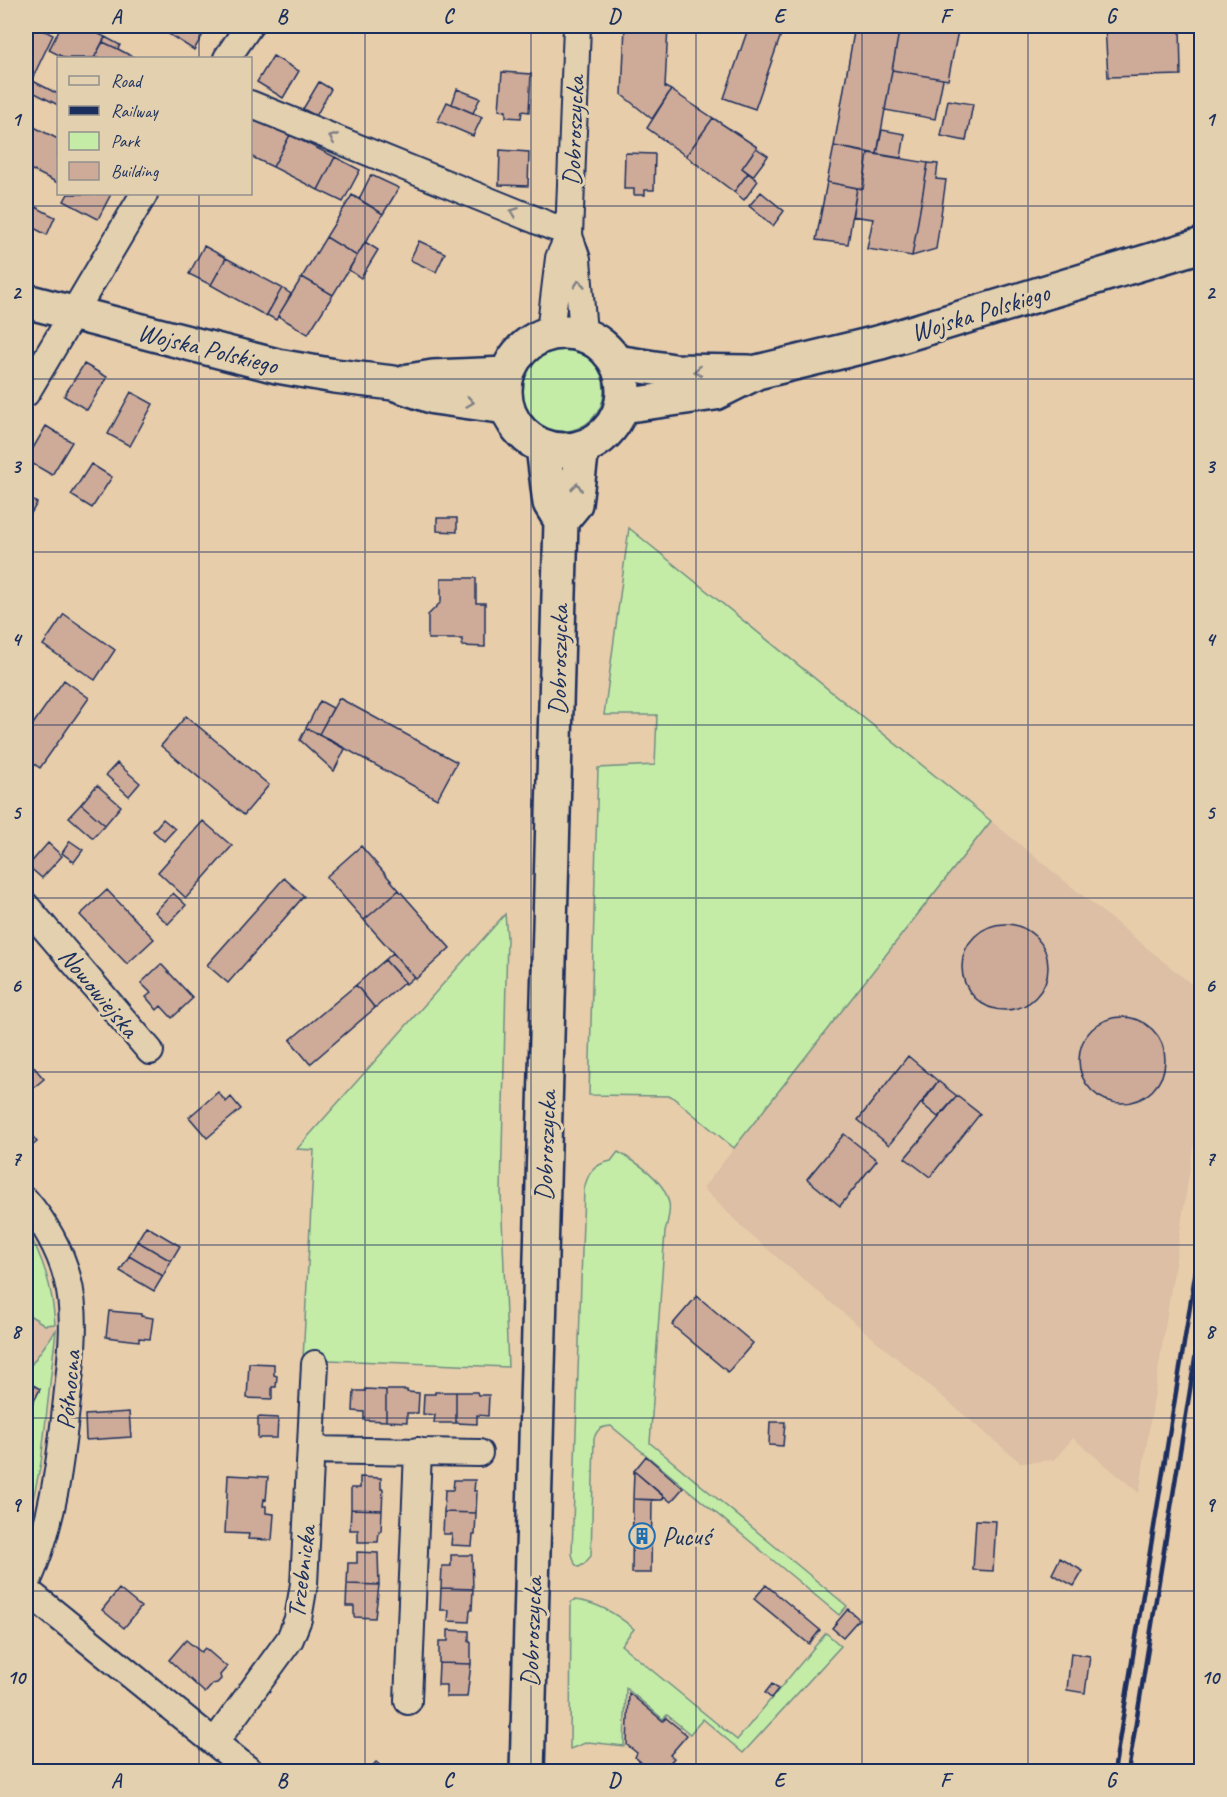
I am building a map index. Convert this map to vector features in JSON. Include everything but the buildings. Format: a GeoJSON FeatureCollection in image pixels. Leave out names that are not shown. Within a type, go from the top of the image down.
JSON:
{"type":"FeatureCollection","features":[{"type":"Feature","properties":{"kind":"main road","name":"Wojska Polskiego"},"geometry":{"type":"LineString","coordinates":[[621,406],[715,393],[757,372],[881,342],[1202,245]]}},
{"type":"Feature","properties":{"kind":"main road","name":"Wojska Polskiego"},"geometry":{"type":"LineString","coordinates":[[26,301],[277,366],[393,383],[434,397],[506,407]]}},
{"type":"Feature","properties":{"kind":"main road"},"geometry":{"type":"LineString","coordinates":[[560,330],[584,333],[610,352],[616,362],[623,379],[624,392],[621,406],[611,427],[598,439],[582,448],[562,451],[543,447],[526,437],[515,425],[506,407],[507,374],[515,359],[537,338],[560,330]]}},
{"type":"Feature","properties":{"kind":"main road","name":"Wojska Polskiego"},"geometry":{"type":"LineString","coordinates":[[616,362],[674,371],[757,372]]}},
{"type":"Feature","properties":{"kind":"main road","name":"Wojska Polskiego"},"geometry":{"type":"LineString","coordinates":[[393,383],[433,377],[507,374]]}},
{"type":"Feature","properties":{"kind":"main road","name":"Dobroszycka"},"geometry":{"type":"LineString","coordinates":[[527,1772],[561,521],[550,503],[543,447]]}},
{"type":"Feature","properties":{"kind":"main road","name":"Dobroszycka"},"geometry":{"type":"LineString","coordinates":[[561,521],[575,504],[582,448]]}},
{"type":"Feature","properties":{"kind":"street"},"geometry":{"type":"LineString","coordinates":[[228,57],[249,26]]}},
{"type":"Feature","properties":{"kind":"street","name":"Dobroszycka"},"geometry":{"type":"LineString","coordinates":[[577,26],[569,232],[577,259],[584,333]]}},
{"type":"Feature","properties":{"kind":"street"},"geometry":{"type":"LineString","coordinates":[[252,105],[513,212],[569,232]]}},
{"type":"Feature","properties":{"kind":"street"},"geometry":{"type":"LineString","coordinates":[[26,393],[143,195]]}},
{"type":"Feature","properties":{"kind":"street","name":"Dobroszycka"},"geometry":{"type":"LineString","coordinates":[[549,332],[559,258],[569,232]]}},
{"type":"Feature","properties":{"kind":"street","name":"Nowowiejska"},"geometry":{"type":"LineString","coordinates":[[26,906],[150,1051]]}},
{"type":"Feature","properties":{"kind":"street","name":"Północna"},"geometry":{"type":"LineString","coordinates":[[26,1201],[54,1244],[61,1260],[69,1289],[73,1329],[60,1470],[52,1510],[26,1585]]}},
{"type":"Feature","properties":{"kind":"street","name":"Trzebnicka"},"geometry":{"type":"LineString","coordinates":[[215,1742],[290,1639],[298,1619],[304,1584],[315,1364]]}},
{"type":"Feature","properties":{"kind":"street"},"geometry":{"type":"LineString","coordinates":[[311,1450],[479,1453]]}},
{"type":"Feature","properties":{"kind":"street"},"geometry":{"type":"LineString","coordinates":[[408,1701],[418,1451]]}},
{"type":"Feature","properties":{"kind":"street"},"geometry":{"type":"LineString","coordinates":[[26,1590],[251,1772]]}},
{"type":"Feature","properties":{"kind":"shaded area"},"geometry":{"type":"Polygon","coordinates":[[[991,821],[1201,992],[1201,1098],[1139,1493],[1073,1438],[1054,1460],[1021,1463],[746,1231],[703,1188],[991,821]]]}},
{"type":"Feature","properties":{"kind":"shaded area"},"geometry":{"type":"Polygon","coordinates":[[[26,1227],[42,1258],[53,1295],[56,1337],[41,1463],[26,1531],[26,1227]]]}},
{"type":"Feature","properties":{"kind":"green space"},"geometry":{"type":"Polygon","coordinates":[[[563,349],[579,352],[592,361],[601,374],[604,390],[601,406],[592,419],[579,428],[563,431],[547,428],[534,419],[525,406],[522,390],[525,374],[534,361],[547,352],[563,349]]]}},
{"type":"Feature","properties":{"kind":"green space"},"geometry":{"type":"Polygon","coordinates":[[[629,528],[991,821],[734,1148],[671,1096],[589,1095],[598,768],[655,765],[657,715],[604,715],[629,528]]]}},
{"type":"Feature","properties":{"kind":"green space"},"geometry":{"type":"Polygon","coordinates":[[[505,914],[507,937],[501,1193],[508,1367],[303,1359],[314,1150],[297,1149],[505,914]]]}},
{"type":"Feature","properties":{"kind":"green space"},"geometry":{"type":"Polygon","coordinates":[[[618,1152],[656,1179],[666,1194],[669,1206],[665,1232],[650,1443],[847,1606],[839,1615],[611,1426],[600,1429],[594,1438],[591,1556],[579,1567],[575,1564],[572,1554],[584,1190],[592,1171],[611,1161],[618,1152]]]}},
{"type":"Feature","properties":{"kind":"green space"},"geometry":{"type":"Polygon","coordinates":[[[26,1227],[46,1274],[52,1297],[55,1324],[45,1325],[26,1313],[26,1227]]]}},
{"type":"Feature","properties":{"kind":"green space"},"geometry":{"type":"Polygon","coordinates":[[[56,1330],[41,1463],[26,1531],[26,1417],[40,1389],[26,1381],[26,1372],[56,1330]]]}},
{"type":"Feature","properties":{"kind":"green space"},"geometry":{"type":"Polygon","coordinates":[[[574,1600],[590,1603],[606,1610],[621,1618],[634,1629],[621,1645],[737,1740],[826,1633],[841,1646],[743,1753],[703,1719],[690,1734],[667,1715],[663,1719],[626,1688],[624,1746],[588,1742],[570,1749],[571,1602],[574,1600]]]}},
{"type":"Feature","properties":{"kind":"railway"},"geometry":{"type":"LineString","coordinates":[[1114,1772],[1202,1233]]}},
{"type":"Feature","properties":{"kind":"railway"},"geometry":{"type":"LineString","coordinates":[[1128,1772],[1202,1316]]}},
{"type":"Feature","properties":{"kind":"place","name":"Pucuś"},"geometry":{"type":"Point","coordinates":[642,1536]}}]}
